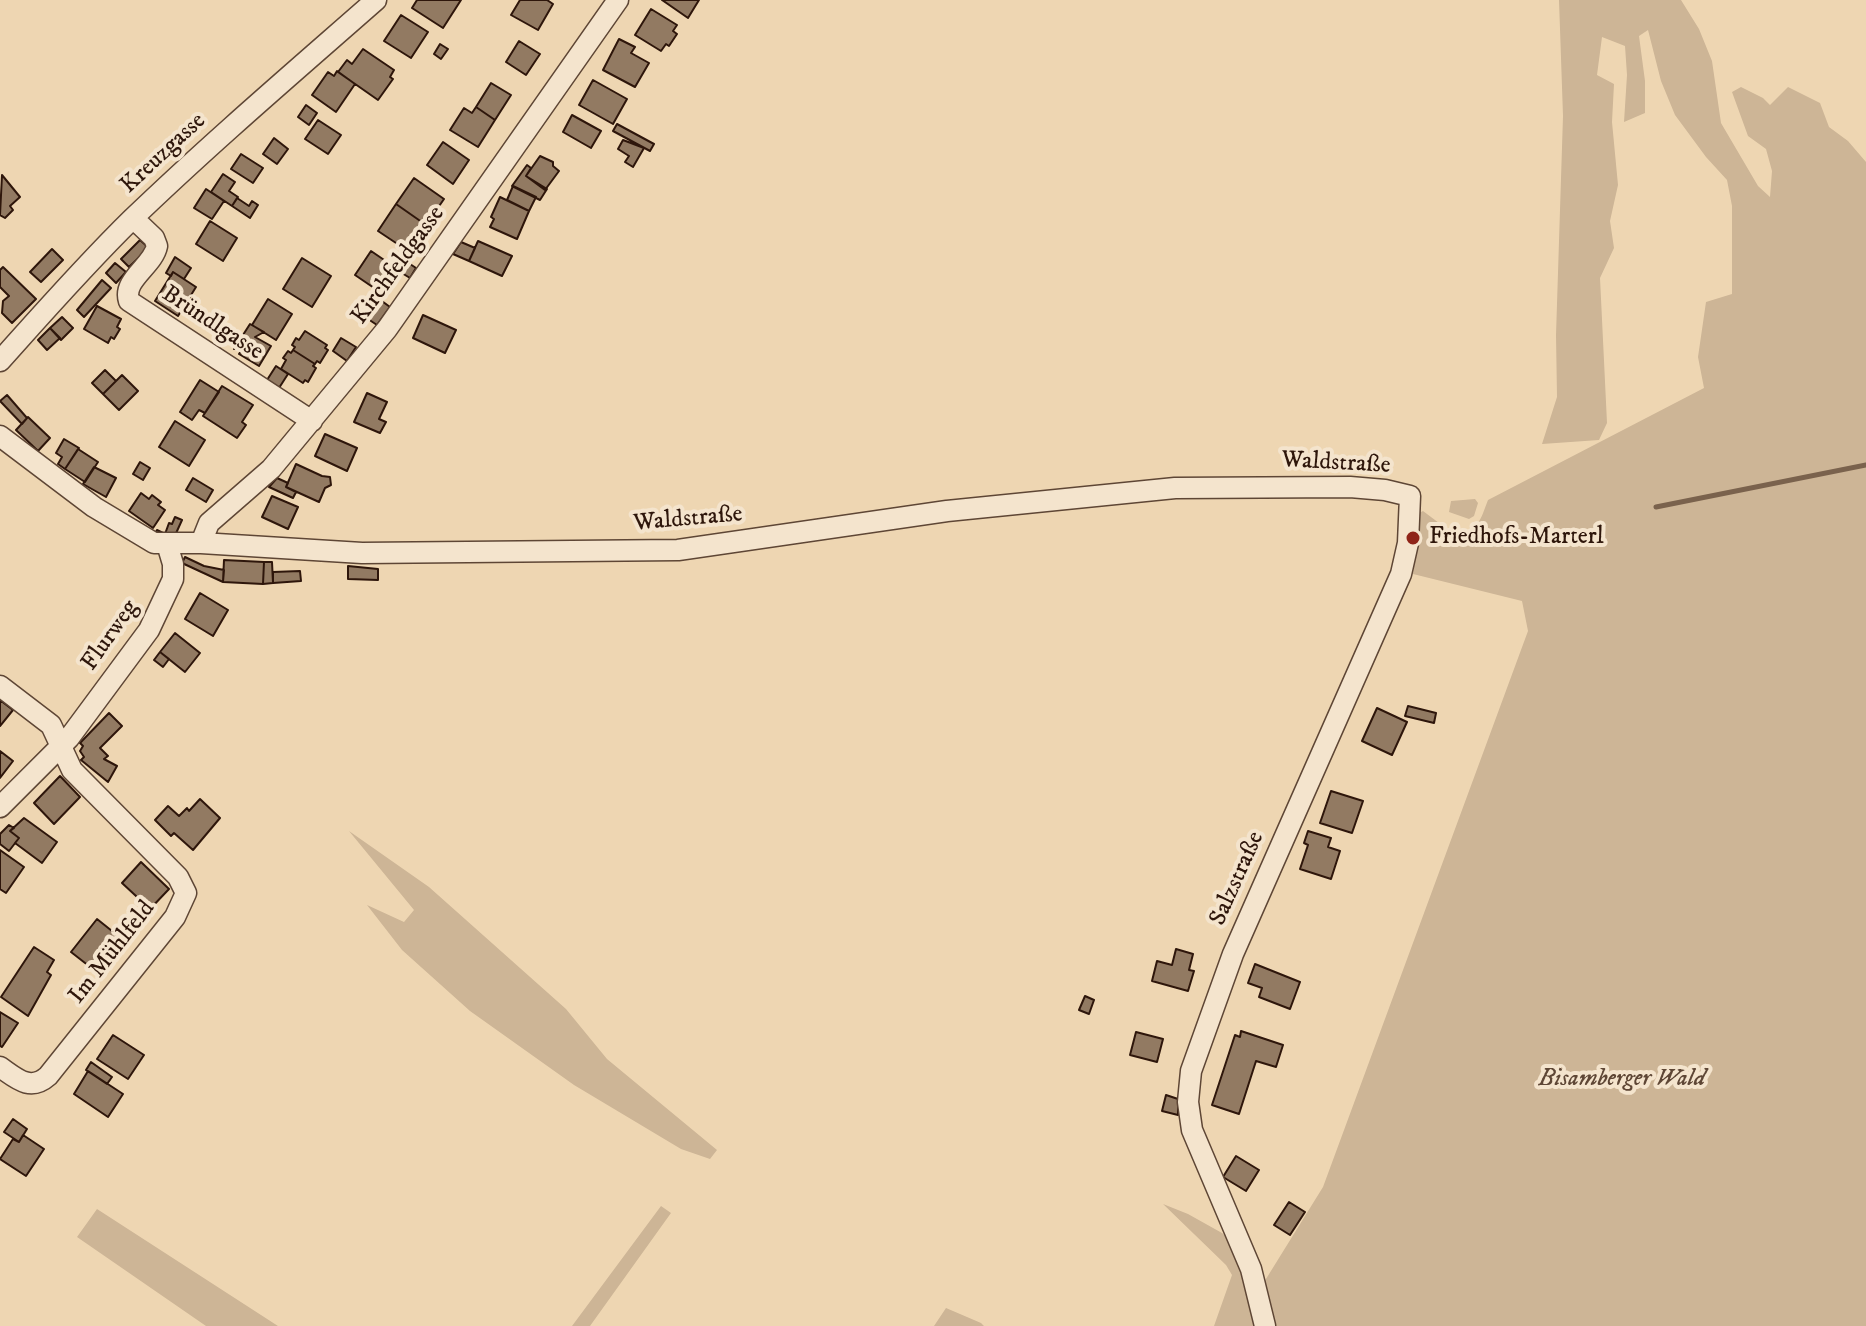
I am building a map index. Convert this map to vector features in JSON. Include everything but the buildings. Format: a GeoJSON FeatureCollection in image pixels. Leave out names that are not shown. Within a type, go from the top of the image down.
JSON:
{"type":"FeatureCollection","features":[{"type":"Feature","properties":{"kind":"street","name":"Kreuzgasse"},"geometry":{"type":"LineString","coordinates":[[0,361],[133,218],[376,0]]}},
{"type":"Feature","properties":{"kind":"street","name":"Kirchfeldgasse"},"geometry":{"type":"LineString","coordinates":[[201,543],[209,523],[264,476],[387,329],[618,0]]}},
{"type":"Feature","properties":{"kind":"street","name":"Bründlgasse"},"geometry":{"type":"LineString","coordinates":[[133,218],[154,238],[157,246],[153,259],[130,286],[129,301],[312,421]]}},
{"type":"Feature","properties":{"kind":"street","name":"Waldstraße"},"geometry":{"type":"LineString","coordinates":[[0,436],[104,514],[149,541],[362,553],[650,551],[750,541],[947,511],[1175,488],[1350,487],[1410,496]]}},
{"type":"Feature","properties":{"kind":"street","name":"Salzstraße"},"geometry":{"type":"LineString","coordinates":[[1265,1326],[1257,1287],[1196,1143],[1188,1111],[1191,1071],[1233,954],[1401,574],[1408,543],[1410,496]]}},
{"type":"Feature","properties":{"kind":"street","name":"Flurweg"},"geometry":{"type":"LineString","coordinates":[[61,746],[155,620],[173,579],[173,564],[167,544]]}},
{"type":"Feature","properties":{"kind":"street","name":"Im Mühlfeld"},"geometry":{"type":"LineString","coordinates":[[0,686],[51,725],[72,770],[185,888],[184,900],[175,917],[48,1076],[38,1083],[29,1084],[0,1067]]}},
{"type":"Feature","properties":{"kind":"street"},"geometry":{"type":"LineString","coordinates":[[0,807],[61,746]]}},
{"type":"Feature","properties":{"kind":"green space","name":"Bisamberger Wald"},"geometry":{"type":"Polygon","coordinates":[[[1559,0],[1681,0],[1699,29],[1712,61],[1721,123],[1758,186],[1770,197],[1772,171],[1766,149],[1748,136],[1732,92],[1741,87],[1770,105],[1788,87],[1820,103],[1829,127],[1848,141],[1866,162],[1866,1326],[1268,1326],[1261,1287],[1323,1187],[1528,631],[1522,601],[1413,574],[1419,513],[1423,511],[1455,535],[1469,530],[1480,519],[1488,500],[1704,388],[1698,357],[1706,302],[1732,294],[1732,206],[1727,180],[1675,115],[1661,81],[1648,30],[1639,36],[1645,81],[1645,113],[1624,122],[1625,46],[1602,37],[1597,75],[1614,84],[1612,122],[1618,185],[1610,221],[1614,248],[1600,278],[1607,423],[1599,440],[1542,444],[1557,397],[1563,116],[1559,0]]]}},
{"type":"Feature","properties":{"kind":"green space"},"geometry":{"type":"Polygon","coordinates":[[[1475,499],[1478,503],[1474,516],[1469,519],[1449,512],[1451,501],[1475,499]]]}},
{"type":"Feature","properties":{"kind":"green space"},"geometry":{"type":"Polygon","coordinates":[[[349,831],[429,887],[566,1009],[607,1059],[717,1150],[710,1159],[681,1149],[574,1085],[470,1011],[402,950],[367,905],[404,922],[414,910],[349,831]]]}},
{"type":"Feature","properties":{"kind":"green space"},"geometry":{"type":"Polygon","coordinates":[[[1163,1204],[1188,1214],[1222,1233],[1233,1243],[1263,1326],[1214,1326],[1232,1275],[1226,1265],[1163,1204]]]}},
{"type":"Feature","properties":{"kind":"green space"},"geometry":{"type":"Polygon","coordinates":[[[661,1206],[671,1213],[590,1326],[572,1326],[661,1206]]]}},
{"type":"Feature","properties":{"kind":"green space"},"geometry":{"type":"Polygon","coordinates":[[[97,1209],[278,1326],[206,1326],[77,1237],[97,1209]]]}},
{"type":"Feature","properties":{"kind":"green space"},"geometry":{"type":"Polygon","coordinates":[[[946,1308],[981,1323],[984,1326],[934,1326],[946,1308]]]}},
{"type":"Feature","properties":{"kind":"waterway"},"geometry":{"type":"LineString","coordinates":[[1656,507],[1866,465]]}},
{"type":"Feature","properties":{"kind":"place","name":"Friedhofs-Marterl"},"geometry":{"type":"Point","coordinates":[1413,538]}}]}
